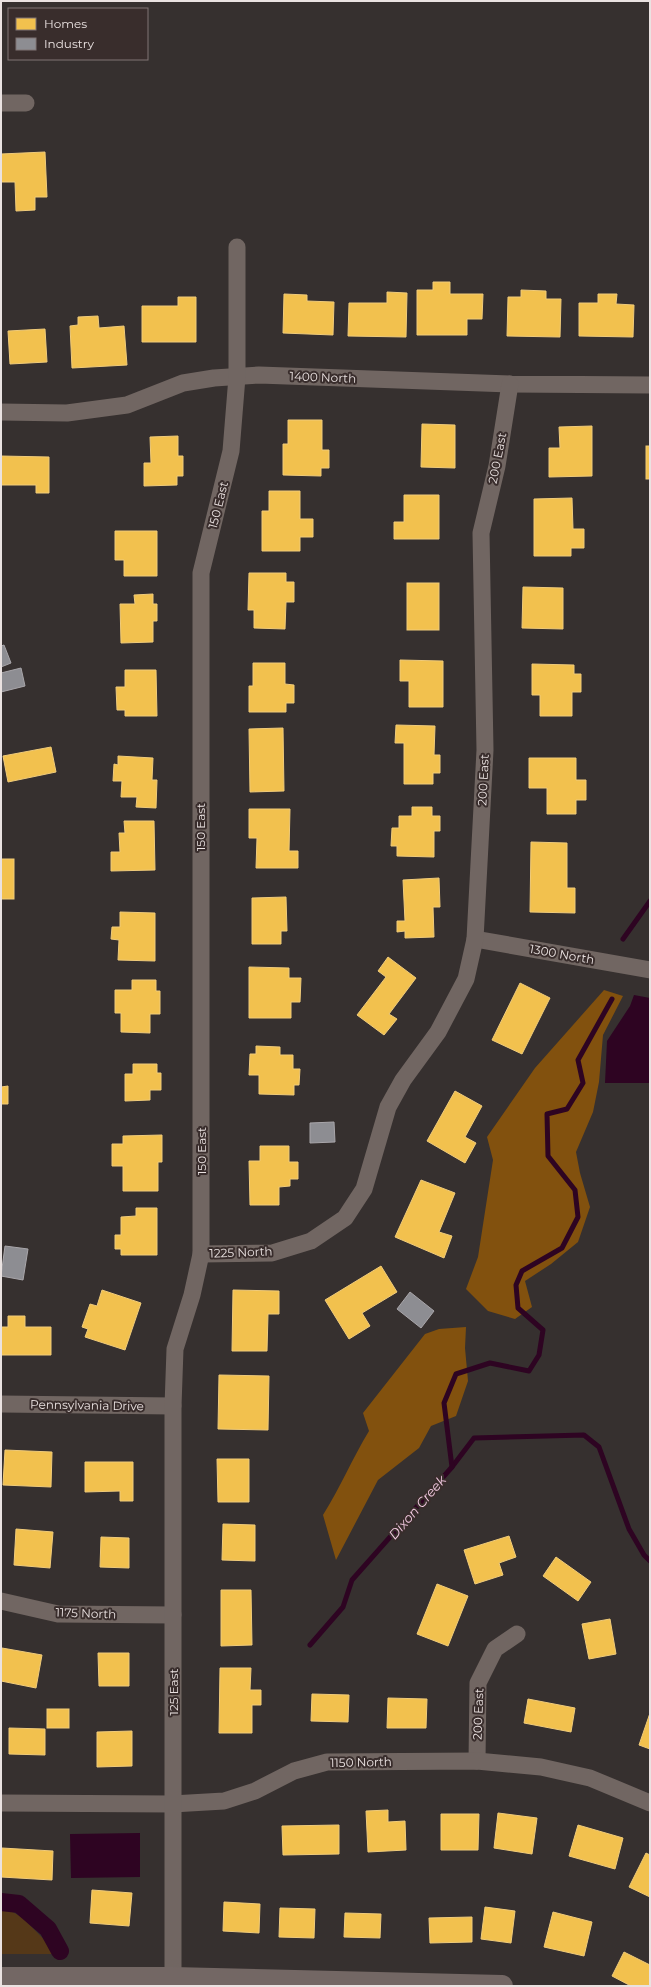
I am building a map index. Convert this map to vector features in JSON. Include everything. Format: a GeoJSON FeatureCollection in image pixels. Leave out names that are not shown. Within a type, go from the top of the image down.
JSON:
{"type":"FeatureCollection","features":[{"type":"Feature","properties":{"kind":"street"},"geometry":{"type":"LineString","coordinates":[[1,104],[26,104]]}},
{"type":"Feature","properties":{"kind":"street","name":"150 East"},"geometry":{"type":"LineString","coordinates":[[173,1406],[175,1349],[192,1295],[201,1254],[201,573],[232,451],[236,377],[236,247]]}},
{"type":"Feature","properties":{"kind":"street","name":"1400 North"},"geometry":{"type":"LineString","coordinates":[[1,412],[67,413],[127,406],[183,383],[267,375],[510,384],[650,385]]}},
{"type":"Feature","properties":{"kind":"street","name":"200 East"},"geometry":{"type":"LineString","coordinates":[[374,1153],[388,1107],[403,1080],[438,1032],[466,979],[475,939],[485,750],[480,533],[497,466],[510,384]]}},
{"type":"Feature","properties":{"kind":"street","name":"1300 North"},"geometry":{"type":"LineString","coordinates":[[475,939],[650,970]]}},
{"type":"Feature","properties":{"kind":"street","name":"1225 North"},"geometry":{"type":"LineString","coordinates":[[201,1254],[272,1253],[311,1241],[345,1218],[364,1189],[374,1153]]}},
{"type":"Feature","properties":{"kind":"street","name":"Pennsylvania Drive"},"geometry":{"type":"LineString","coordinates":[[1,1404],[173,1406]]}},
{"type":"Feature","properties":{"kind":"street","name":"125 East"},"geometry":{"type":"LineString","coordinates":[[173,1406],[173,1978]]}},
{"type":"Feature","properties":{"kind":"street","name":"1175 North"},"geometry":{"type":"LineString","coordinates":[[1,1601],[58,1614],[173,1615]]}},
{"type":"Feature","properties":{"kind":"street","name":"200 East"},"geometry":{"type":"LineString","coordinates":[[477,1761],[478,1683],[495,1649],[517,1634]]}},
{"type":"Feature","properties":{"kind":"street","name":"1150 North"},"geometry":{"type":"LineString","coordinates":[[1,1804],[172,1804],[224,1801],[255,1791],[294,1770],[327,1762],[477,1761],[541,1768],[590,1778],[650,1802]]}},
{"type":"Feature","properties":{"kind":"street"},"geometry":{"type":"LineString","coordinates":[[1,1978],[173,1978],[360,1985],[502,1986]]}},
{"type":"Feature","properties":{"kind":"shaded area"},"geometry":{"type":"Polygon","coordinates":[[[604,990],[623,996],[603,1035],[599,1082],[593,1112],[576,1152],[580,1173],[590,1207],[578,1242],[551,1264],[525,1281],[532,1307],[515,1319],[488,1311],[466,1289],[478,1257],[493,1160],[487,1137],[535,1068],[604,990]]]}},
{"type":"Feature","properties":{"kind":"shaded area"},"geometry":{"type":"Polygon","coordinates":[[[634,995],[650,998],[650,1083],[605,1083],[607,1041],[630,1006],[634,995]]]}},
{"type":"Feature","properties":{"kind":"shaded area"},"geometry":{"type":"Polygon","coordinates":[[[466,1327],[465,1348],[468,1381],[456,1416],[431,1426],[419,1448],[378,1480],[336,1560],[323,1515],[369,1431],[363,1413],[425,1334],[439,1329],[466,1327]]]}},
{"type":"Feature","properties":{"kind":"shaded area"},"geometry":{"type":"Polygon","coordinates":[[[140,1833],[140,1877],[71,1878],[70,1834],[140,1833]]]}},
{"type":"Feature","properties":{"kind":"shaded area"},"geometry":{"type":"Polygon","coordinates":[[[1,1911],[11,1911],[23,1918],[58,1954],[1,1954],[1,1911]]]}},
{"type":"Feature","properties":{"kind":"building: Homes"},"geometry":{"type":"Polygon","coordinates":[[[45,152],[47,197],[35,197],[35,210],[16,211],[15,182],[1,182],[1,154],[45,152]]]}},
{"type":"Feature","properties":{"kind":"building: Homes"},"geometry":{"type":"Polygon","coordinates":[[[433,282],[450,282],[450,294],[483,294],[482,319],[467,319],[467,335],[417,335],[417,290],[433,290],[433,282]]]}},
{"type":"Feature","properties":{"kind":"building: Homes"},"geometry":{"type":"Polygon","coordinates":[[[521,290],[546,291],[546,299],[561,299],[560,337],[507,336],[508,297],[521,297],[521,290]]]}},
{"type":"Feature","properties":{"kind":"building: Homes"},"geometry":{"type":"Polygon","coordinates":[[[387,292],[407,293],[406,337],[348,336],[349,303],[387,303],[387,292]]]}},
{"type":"Feature","properties":{"kind":"building: Homes"},"geometry":{"type":"Polygon","coordinates":[[[284,294],[307,295],[307,301],[334,302],[333,335],[283,333],[284,294]]]}},
{"type":"Feature","properties":{"kind":"building: Homes"},"geometry":{"type":"Polygon","coordinates":[[[598,294],[617,294],[616,304],[634,305],[633,337],[579,336],[579,303],[598,303],[598,294]]]}},
{"type":"Feature","properties":{"kind":"building: Homes"},"geometry":{"type":"Polygon","coordinates":[[[178,297],[196,297],[196,342],[142,342],[142,306],[178,306],[178,297]]]}},
{"type":"Feature","properties":{"kind":"building: Homes"},"geometry":{"type":"Polygon","coordinates":[[[98,316],[99,328],[124,326],[127,365],[72,368],[70,326],[78,325],[78,317],[98,316]]]}},
{"type":"Feature","properties":{"kind":"building: Homes"},"geometry":{"type":"Polygon","coordinates":[[[45,329],[47,362],[10,364],[8,331],[45,329]]]}},
{"type":"Feature","properties":{"kind":"building: Homes"},"geometry":{"type":"Polygon","coordinates":[[[288,420],[322,420],[322,450],[329,450],[329,468],[321,468],[321,476],[283,475],[283,444],[288,444],[288,420]]]}},
{"type":"Feature","properties":{"kind":"building: Homes"},"geometry":{"type":"Polygon","coordinates":[[[422,424],[455,425],[455,468],[421,467],[422,424]]]}},
{"type":"Feature","properties":{"kind":"building: Homes"},"geometry":{"type":"Polygon","coordinates":[[[592,426],[592,476],[549,477],[549,448],[560,448],[559,427],[592,426]]]}},
{"type":"Feature","properties":{"kind":"building: Homes"},"geometry":{"type":"Polygon","coordinates":[[[178,436],[178,456],[183,456],[183,476],[177,476],[177,485],[144,486],[144,463],[151,463],[150,437],[178,436]]]}},
{"type":"Feature","properties":{"kind":"building: Homes"},"geometry":{"type":"Polygon","coordinates":[[[646,446],[650,446],[650,479],[646,479],[646,446]]]}},
{"type":"Feature","properties":{"kind":"building: Homes"},"geometry":{"type":"Polygon","coordinates":[[[1,456],[49,457],[49,493],[36,493],[36,485],[1,485],[1,456]]]}},
{"type":"Feature","properties":{"kind":"building: Homes"},"geometry":{"type":"Polygon","coordinates":[[[269,491],[300,491],[300,519],[313,519],[313,537],[300,537],[300,551],[262,551],[262,511],[269,511],[269,491]]]}},
{"type":"Feature","properties":{"kind":"building: Homes"},"geometry":{"type":"Polygon","coordinates":[[[404,495],[439,495],[439,539],[394,539],[394,522],[404,522],[404,495]]]}},
{"type":"Feature","properties":{"kind":"building: Homes"},"geometry":{"type":"Polygon","coordinates":[[[572,498],[573,529],[584,529],[584,548],[571,548],[571,556],[534,556],[534,499],[572,498]]]}},
{"type":"Feature","properties":{"kind":"building: Homes"},"geometry":{"type":"Polygon","coordinates":[[[115,531],[157,531],[157,576],[124,576],[124,560],[115,560],[115,531]]]}},
{"type":"Feature","properties":{"kind":"building: Homes"},"geometry":{"type":"Polygon","coordinates":[[[249,573],[286,573],[286,582],[294,582],[294,602],[286,602],[285,629],[254,628],[254,610],[248,610],[249,573]]]}},
{"type":"Feature","properties":{"kind":"building: Homes"},"geometry":{"type":"Polygon","coordinates":[[[407,583],[439,583],[439,630],[407,630],[407,583]]]}},
{"type":"Feature","properties":{"kind":"building: Homes"},"geometry":{"type":"Polygon","coordinates":[[[523,587],[563,588],[563,629],[522,628],[523,587]]]}},
{"type":"Feature","properties":{"kind":"building: Homes"},"geometry":{"type":"Polygon","coordinates":[[[153,594],[153,604],[157,604],[157,621],[153,621],[153,642],[121,643],[120,604],[135,604],[134,595],[153,594]]]}},
{"type":"Feature","properties":{"kind":"building: Homes"},"geometry":{"type":"Polygon","coordinates":[[[400,660],[443,661],[443,707],[409,707],[409,681],[400,681],[400,660]]]}},
{"type":"Feature","properties":{"kind":"building: Homes"},"geometry":{"type":"Polygon","coordinates":[[[253,663],[285,663],[285,684],[294,685],[294,703],[286,703],[286,712],[249,712],[249,686],[253,686],[253,663]]]}},
{"type":"Feature","properties":{"kind":"building: Homes"},"geometry":{"type":"Polygon","coordinates":[[[532,664],[574,665],[574,674],[581,674],[581,692],[572,692],[572,716],[540,716],[540,695],[532,695],[532,664]]]}},
{"type":"Feature","properties":{"kind":"building: Homes"},"geometry":{"type":"Polygon","coordinates":[[[125,670],[156,670],[157,716],[125,716],[125,710],[117,710],[116,687],[125,687],[125,670]]]}},
{"type":"Feature","properties":{"kind":"building: Homes"},"geometry":{"type":"Polygon","coordinates":[[[396,725],[435,726],[434,755],[440,755],[440,773],[433,773],[433,784],[404,784],[404,743],[395,743],[396,725]]]}},
{"type":"Feature","properties":{"kind":"building: Homes"},"geometry":{"type":"Polygon","coordinates":[[[283,728],[284,791],[250,792],[249,729],[283,728]]]}},
{"type":"Feature","properties":{"kind":"building: Homes"},"geometry":{"type":"Polygon","coordinates":[[[51,747],[56,772],[8,782],[3,756],[51,747]]]}},
{"type":"Feature","properties":{"kind":"building: Homes"},"geometry":{"type":"Polygon","coordinates":[[[118,756],[153,758],[152,780],[157,780],[156,808],[136,807],[137,797],[121,797],[122,781],[113,781],[114,764],[118,765],[118,756]]]}},
{"type":"Feature","properties":{"kind":"building: Homes"},"geometry":{"type":"Polygon","coordinates":[[[529,758],[576,758],[576,780],[586,780],[586,800],[576,800],[576,814],[547,814],[547,788],[529,788],[529,758]]]}},
{"type":"Feature","properties":{"kind":"building: Homes"},"geometry":{"type":"Polygon","coordinates":[[[412,807],[432,807],[432,816],[440,816],[440,831],[434,831],[434,857],[397,856],[397,846],[391,846],[392,828],[399,828],[399,816],[412,816],[412,807]]]}},
{"type":"Feature","properties":{"kind":"building: Homes"},"geometry":{"type":"Polygon","coordinates":[[[249,809],[290,809],[289,851],[298,851],[298,868],[256,868],[257,838],[249,838],[249,809]]]}},
{"type":"Feature","properties":{"kind":"building: Homes"},"geometry":{"type":"Polygon","coordinates":[[[124,821],[154,821],[155,870],[111,871],[111,852],[120,852],[119,833],[125,833],[124,821]]]}},
{"type":"Feature","properties":{"kind":"building: Homes"},"geometry":{"type":"Polygon","coordinates":[[[531,842],[567,843],[567,888],[575,888],[575,913],[530,912],[531,842]]]}},
{"type":"Feature","properties":{"kind":"building: Homes"},"geometry":{"type":"Polygon","coordinates":[[[1,859],[14,859],[14,899],[1,899],[1,859]]]}},
{"type":"Feature","properties":{"kind":"building: Homes"},"geometry":{"type":"Polygon","coordinates":[[[439,878],[440,907],[433,907],[434,937],[405,938],[405,931],[397,932],[397,921],[405,921],[403,880],[439,878]]]}},
{"type":"Feature","properties":{"kind":"building: Homes"},"geometry":{"type":"Polygon","coordinates":[[[286,897],[287,931],[281,931],[281,944],[252,944],[252,898],[286,897]]]}},
{"type":"Feature","properties":{"kind":"building: Homes"},"geometry":{"type":"Polygon","coordinates":[[[120,912],[155,913],[155,961],[118,960],[119,940],[111,939],[112,927],[120,927],[120,912]]]}},
{"type":"Feature","properties":{"kind":"building: Homes"},"geometry":{"type":"Polygon","coordinates":[[[388,957],[416,978],[389,1014],[397,1019],[384,1035],[357,1015],[386,977],[378,971],[388,957]]]}},
{"type":"Feature","properties":{"kind":"building: Homes"},"geometry":{"type":"Polygon","coordinates":[[[249,967],[289,968],[289,978],[301,978],[300,1002],[291,1002],[291,1018],[249,1018],[249,967]]]}},
{"type":"Feature","properties":{"kind":"building: Homes"},"geometry":{"type":"Polygon","coordinates":[[[132,980],[156,980],[156,991],[160,991],[160,1014],[150,1014],[150,1033],[121,1032],[121,1013],[115,1013],[115,990],[132,990],[132,980]]]}},
{"type":"Feature","properties":{"kind":"building: Homes"},"geometry":{"type":"Polygon","coordinates":[[[520,983],[550,998],[522,1054],[492,1040],[520,983]]]}},
{"type":"Feature","properties":{"kind":"building: Homes"},"geometry":{"type":"Polygon","coordinates":[[[256,1046],[280,1047],[280,1055],[293,1055],[293,1069],[300,1069],[299,1085],[294,1085],[294,1095],[259,1094],[259,1075],[249,1075],[250,1054],[256,1054],[256,1046]]]}},
{"type":"Feature","properties":{"kind":"building: Homes"},"geometry":{"type":"Polygon","coordinates":[[[133,1064],[157,1064],[157,1073],[161,1073],[161,1090],[150,1090],[150,1100],[125,1101],[125,1074],[133,1074],[133,1064]]]}},
{"type":"Feature","properties":{"kind":"building: Homes"},"geometry":{"type":"Polygon","coordinates":[[[8,1086],[8,1104],[1,1104],[1,1087],[8,1086]]]}},
{"type":"Feature","properties":{"kind":"building: Homes"},"geometry":{"type":"Polygon","coordinates":[[[455,1091],[482,1106],[465,1137],[476,1143],[465,1163],[427,1141],[455,1091]]]}},
{"type":"Feature","properties":{"kind":"building: Homes"},"geometry":{"type":"Polygon","coordinates":[[[162,1135],[162,1162],[158,1162],[158,1191],[123,1191],[123,1166],[112,1166],[112,1144],[123,1144],[123,1136],[162,1135]]]}},
{"type":"Feature","properties":{"kind":"building: Homes"},"geometry":{"type":"Polygon","coordinates":[[[260,1146],[289,1146],[289,1162],[298,1162],[298,1179],[290,1179],[290,1186],[279,1187],[279,1205],[250,1205],[249,1161],[260,1161],[260,1146]]]}},
{"type":"Feature","properties":{"kind":"building: Homes"},"geometry":{"type":"Polygon","coordinates":[[[421,1180],[455,1193],[439,1232],[452,1236],[444,1258],[395,1237],[421,1180]]]}},
{"type":"Feature","properties":{"kind":"building: Homes"},"geometry":{"type":"Polygon","coordinates":[[[136,1208],[157,1208],[157,1255],[121,1255],[121,1249],[115,1249],[115,1235],[121,1235],[121,1217],[136,1216],[136,1208]]]}},
{"type":"Feature","properties":{"kind":"building: Homes"},"geometry":{"type":"Polygon","coordinates":[[[381,1266],[397,1292],[362,1313],[370,1326],[349,1339],[325,1300],[381,1266]]]}},
{"type":"Feature","properties":{"kind":"building: Homes"},"geometry":{"type":"Polygon","coordinates":[[[102,1290],[141,1303],[125,1350],[85,1337],[88,1329],[82,1327],[90,1304],[97,1306],[102,1290]]]}},
{"type":"Feature","properties":{"kind":"building: Homes"},"geometry":{"type":"Polygon","coordinates":[[[233,1290],[279,1291],[279,1314],[268,1314],[267,1351],[232,1351],[233,1290]]]}},
{"type":"Feature","properties":{"kind":"building: Homes"},"geometry":{"type":"Polygon","coordinates":[[[8,1316],[25,1316],[25,1327],[51,1327],[51,1355],[1,1355],[1,1327],[8,1327],[8,1316]]]}},
{"type":"Feature","properties":{"kind":"building: Homes"},"geometry":{"type":"Polygon","coordinates":[[[219,1375],[269,1376],[268,1430],[218,1429],[219,1375]]]}},
{"type":"Feature","properties":{"kind":"building: Homes"},"geometry":{"type":"Polygon","coordinates":[[[5,1450],[52,1452],[51,1487],[3,1485],[5,1450]]]}},
{"type":"Feature","properties":{"kind":"building: Homes"},"geometry":{"type":"Polygon","coordinates":[[[217,1459],[249,1459],[249,1502],[218,1502],[217,1459]]]}},
{"type":"Feature","properties":{"kind":"building: Homes"},"geometry":{"type":"Polygon","coordinates":[[[85,1462],[133,1462],[133,1501],[120,1501],[120,1491],[85,1492],[85,1462]]]}},
{"type":"Feature","properties":{"kind":"building: Homes"},"geometry":{"type":"Polygon","coordinates":[[[223,1524],[255,1525],[255,1561],[222,1560],[223,1524]]]}},
{"type":"Feature","properties":{"kind":"building: Homes"},"geometry":{"type":"Polygon","coordinates":[[[16,1529],[53,1532],[50,1568],[14,1565],[16,1529]]]}},
{"type":"Feature","properties":{"kind":"building: Homes"},"geometry":{"type":"Polygon","coordinates":[[[509,1536],[516,1557],[499,1563],[503,1575],[475,1584],[464,1550],[509,1536]]]}},
{"type":"Feature","properties":{"kind":"building: Homes"},"geometry":{"type":"Polygon","coordinates":[[[101,1537],[129,1538],[129,1568],[100,1567],[101,1537]]]}},
{"type":"Feature","properties":{"kind":"building: Homes"},"geometry":{"type":"Polygon","coordinates":[[[556,1557],[591,1582],[578,1601],[543,1576],[556,1557]]]}},
{"type":"Feature","properties":{"kind":"building: Homes"},"geometry":{"type":"Polygon","coordinates":[[[437,1584],[468,1596],[448,1646],[417,1634],[437,1584]]]}},
{"type":"Feature","properties":{"kind":"building: Homes"},"geometry":{"type":"Polygon","coordinates":[[[221,1590],[251,1590],[252,1645],[221,1646],[221,1590]]]}},
{"type":"Feature","properties":{"kind":"building: Homes"},"geometry":{"type":"Polygon","coordinates":[[[610,1619],[616,1654],[589,1659],[582,1624],[610,1619]]]}},
{"type":"Feature","properties":{"kind":"building: Homes"},"geometry":{"type":"Polygon","coordinates":[[[2,1648],[42,1655],[36,1688],[1,1681],[2,1648]]]}},
{"type":"Feature","properties":{"kind":"building: Homes"},"geometry":{"type":"Polygon","coordinates":[[[98,1653],[129,1653],[129,1686],[99,1686],[98,1653]]]}},
{"type":"Feature","properties":{"kind":"building: Homes"},"geometry":{"type":"Polygon","coordinates":[[[220,1668],[251,1668],[250,1690],[261,1690],[261,1705],[252,1705],[252,1733],[219,1733],[220,1668]]]}},
{"type":"Feature","properties":{"kind":"building: Homes"},"geometry":{"type":"Polygon","coordinates":[[[312,1694],[349,1695],[348,1722],[311,1721],[312,1694]]]}},
{"type":"Feature","properties":{"kind":"building: Homes"},"geometry":{"type":"Polygon","coordinates":[[[388,1698],[427,1699],[426,1728],[387,1728],[388,1698]]]}},
{"type":"Feature","properties":{"kind":"building: Homes"},"geometry":{"type":"Polygon","coordinates":[[[528,1699],[575,1708],[571,1732],[524,1723],[528,1699]]]}},
{"type":"Feature","properties":{"kind":"building: Homes"},"geometry":{"type":"Polygon","coordinates":[[[47,1709],[69,1709],[69,1728],[47,1728],[47,1709]]]}},
{"type":"Feature","properties":{"kind":"building: Homes"},"geometry":{"type":"Polygon","coordinates":[[[650,1713],[650,1749],[639,1745],[650,1713]]]}},
{"type":"Feature","properties":{"kind":"building: Homes"},"geometry":{"type":"Polygon","coordinates":[[[9,1728],[45,1729],[45,1755],[9,1754],[9,1728]]]}},
{"type":"Feature","properties":{"kind":"building: Homes"},"geometry":{"type":"Polygon","coordinates":[[[132,1731],[132,1766],[97,1767],[97,1732],[132,1731]]]}},
{"type":"Feature","properties":{"kind":"building: Homes"},"geometry":{"type":"Polygon","coordinates":[[[388,1810],[388,1822],[405,1821],[406,1850],[368,1852],[366,1811],[388,1810]]]}},
{"type":"Feature","properties":{"kind":"building: Homes"},"geometry":{"type":"Polygon","coordinates":[[[498,1813],[537,1818],[532,1854],[494,1848],[498,1813]]]}},
{"type":"Feature","properties":{"kind":"building: Homes"},"geometry":{"type":"Polygon","coordinates":[[[441,1814],[479,1814],[478,1850],[441,1850],[441,1814]]]}},
{"type":"Feature","properties":{"kind":"building: Homes"},"geometry":{"type":"Polygon","coordinates":[[[339,1825],[339,1854],[283,1855],[282,1826],[339,1825]]]}},
{"type":"Feature","properties":{"kind":"building: Homes"},"geometry":{"type":"Polygon","coordinates":[[[578,1825],[623,1838],[615,1869],[569,1856],[578,1825]]]}},
{"type":"Feature","properties":{"kind":"building: Homes"},"geometry":{"type":"Polygon","coordinates":[[[2,1848],[53,1851],[52,1880],[1,1877],[2,1848]]]}},
{"type":"Feature","properties":{"kind":"building: Homes"},"geometry":{"type":"Polygon","coordinates":[[[646,1853],[650,1855],[650,1897],[629,1887],[646,1853]]]}},
{"type":"Feature","properties":{"kind":"building: Homes"},"geometry":{"type":"Polygon","coordinates":[[[92,1890],[132,1893],[129,1926],[90,1923],[92,1890]]]}},
{"type":"Feature","properties":{"kind":"building: Homes"},"geometry":{"type":"Polygon","coordinates":[[[224,1902],[260,1904],[259,1933],[223,1931],[224,1902]]]}},
{"type":"Feature","properties":{"kind":"building: Homes"},"geometry":{"type":"Polygon","coordinates":[[[485,1907],[515,1911],[511,1943],[481,1939],[485,1907]]]}},
{"type":"Feature","properties":{"kind":"building: Homes"},"geometry":{"type":"Polygon","coordinates":[[[280,1908],[315,1909],[314,1938],[279,1937],[280,1908]]]}},
{"type":"Feature","properties":{"kind":"building: Homes"},"geometry":{"type":"Polygon","coordinates":[[[553,1912],[592,1922],[584,1956],[544,1947],[553,1912]]]}},
{"type":"Feature","properties":{"kind":"building: Homes"},"geometry":{"type":"Polygon","coordinates":[[[345,1913],[381,1914],[380,1938],[344,1937],[345,1913]]]}},
{"type":"Feature","properties":{"kind":"building: Homes"},"geometry":{"type":"Polygon","coordinates":[[[472,1917],[472,1942],[430,1943],[429,1918],[472,1917]]]}},
{"type":"Feature","properties":{"kind":"building: Homes"},"geometry":{"type":"Polygon","coordinates":[[[624,1952],[650,1965],[650,1986],[631,1986],[612,1976],[624,1952]]]}},
{"type":"Feature","properties":{"kind":"building: Industry"},"geometry":{"type":"Polygon","coordinates":[[[4,645],[11,663],[1,667],[1,646],[4,645]]]}},
{"type":"Feature","properties":{"kind":"building: Industry"},"geometry":{"type":"Polygon","coordinates":[[[21,668],[25,686],[1,692],[1,673],[21,668]]]}},
{"type":"Feature","properties":{"kind":"building: Industry"},"geometry":{"type":"Polygon","coordinates":[[[334,1122],[335,1142],[310,1143],[310,1123],[334,1122]]]}},
{"type":"Feature","properties":{"kind":"building: Industry"},"geometry":{"type":"Polygon","coordinates":[[[5,1246],[28,1249],[23,1280],[1,1276],[5,1246]]]}},
{"type":"Feature","properties":{"kind":"building: Industry"},"geometry":{"type":"Polygon","coordinates":[[[410,1292],[434,1311],[421,1328],[397,1309],[410,1292]]]}},
{"type":"Feature","properties":{"kind":"waterway","name":"Dixon Creek"},"geometry":{"type":"LineString","coordinates":[[623,939],[650,901]]}},
{"type":"Feature","properties":{"kind":"waterway","name":"Dixon Creek"},"geometry":{"type":"LineString","coordinates":[[310,1645],[343,1607],[352,1580],[452,1467],[444,1403],[456,1374],[490,1363],[529,1371],[539,1355],[543,1330],[518,1308],[516,1285],[522,1271],[562,1248],[578,1217],[575,1190],[548,1156],[547,1114],[567,1109],[583,1083],[578,1060],[612,999]]}},
{"type":"Feature","properties":{"kind":"waterway"},"geometry":{"type":"LineString","coordinates":[[452,1467],[474,1438],[584,1435],[599,1447],[629,1529],[644,1555],[650,1561]]}},
{"type":"Feature","properties":{"kind":"waterway"},"geometry":{"type":"LineString","coordinates":[[1,1902],[19,1904],[48,1929],[60,1951]]}}]}
